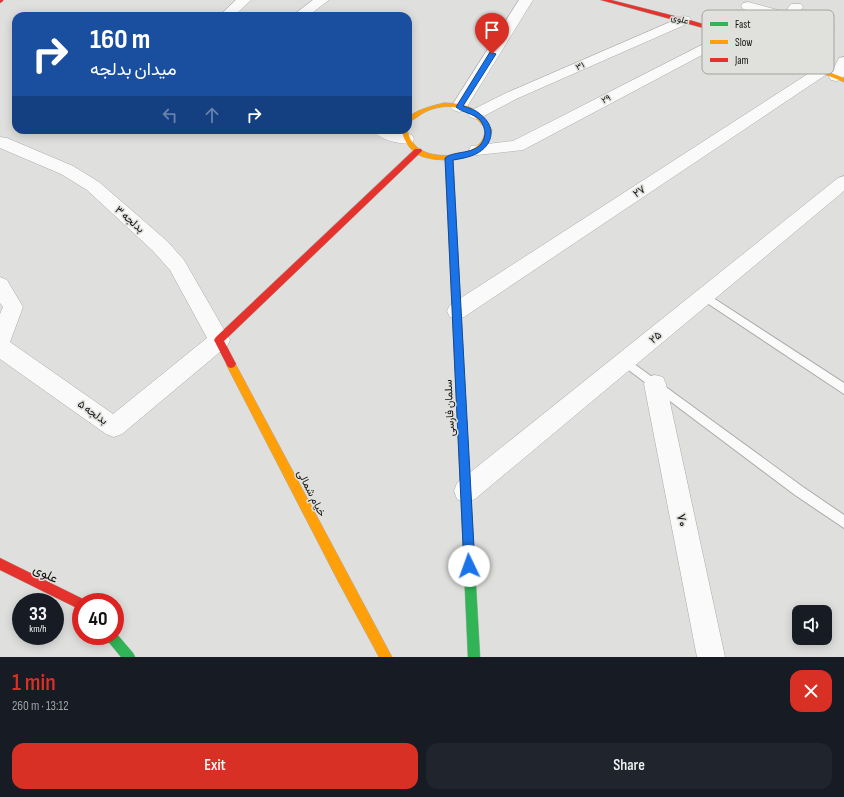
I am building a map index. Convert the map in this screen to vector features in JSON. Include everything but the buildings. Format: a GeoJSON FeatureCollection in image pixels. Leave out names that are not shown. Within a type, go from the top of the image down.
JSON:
{"type":"FeatureCollection","features":[{"type":"Feature","properties":{"kind":"street"},"geometry":{"type":"LineString","coordinates":[[230,12],[244,0]]}},
{"type":"Feature","properties":{"kind":"street"},"geometry":{"type":"LineString","coordinates":[[306,12],[322,0]]}},
{"type":"Feature","properties":{"kind":"street"},"geometry":{"type":"LineString","coordinates":[[459,107],[526,0]]}},
{"type":"Feature","properties":{"kind":"street","name":"علوی"},"geometry":{"type":"LineString","coordinates":[[604,0],[702,25]]}},
{"type":"Feature","properties":{"kind":"street"},"geometry":{"type":"LineString","coordinates":[[794,10],[798,4]]}},
{"type":"Feature","properties":{"kind":"street"},"geometry":{"type":"LineString","coordinates":[[748,6],[763,10]]}},
{"type":"Feature","properties":{"kind":"street","name":"۳۱"},"geometry":{"type":"LineString","coordinates":[[476,114],[511,96],[684,20]]}},
{"type":"Feature","properties":{"kind":"street","name":"۲۹"},"geometry":{"type":"LineString","coordinates":[[477,150],[517,146],[702,49]]}},
{"type":"Feature","properties":{"kind":"street"},"geometry":{"type":"LineString","coordinates":[[834,76],[844,60]]}},
{"type":"Feature","properties":{"kind":"street","name":"۲۷"},"geometry":{"type":"LineString","coordinates":[[456,311],[834,76]]}},
{"type":"Feature","properties":{"kind":"street"},"geometry":{"type":"LineString","coordinates":[[388,134],[405,135],[410,146],[418,151],[432,156],[449,158],[469,154],[477,150],[484,144],[488,136],[488,128],[484,120],[476,114],[459,107],[433,107],[422,110],[412,116]]}},
{"type":"Feature","properties":{"kind":"street","name":"بدلجه ۳"},"geometry":{"type":"LineString","coordinates":[[8,138],[93,186],[160,246],[177,265],[219,340]]}},
{"type":"Feature","properties":{"kind":"street"},"geometry":{"type":"LineString","coordinates":[[219,340],[418,151]]}},
{"type":"Feature","properties":{"kind":"street","name":"سلمان فارسی"},"geometry":{"type":"LineString","coordinates":[[449,158],[474,657]]}},
{"type":"Feature","properties":{"kind":"street","name":"۲۵"},"geometry":{"type":"LineString","coordinates":[[466,491],[626,362],[704,296],[844,182]]}},
{"type":"Feature","properties":{"kind":"street"},"geometry":{"type":"LineString","coordinates":[[0,285],[13,308],[0,341]]}},
{"type":"Feature","properties":{"kind":"street","name":"بدلجه ۵"},"geometry":{"type":"LineString","coordinates":[[0,347],[114,427],[219,340]]}},
{"type":"Feature","properties":{"kind":"street","name":"خیام شمالی"},"geometry":{"type":"LineString","coordinates":[[219,340],[342,577],[386,657]]}},
{"type":"Feature","properties":{"kind":"street","name":"۷۰"},"geometry":{"type":"LineString","coordinates":[[655,384],[711,657]]}},
{"type":"Feature","properties":{"kind":"street","name":"علوی"},"geometry":{"type":"LineString","coordinates":[[0,564],[72,600]]}},
{"type":"Feature","properties":{"kind":"street"},"geometry":{"type":"LineString","coordinates":[[119,645],[129,657]]}},
{"type":"Feature","properties":{"kind":"lane"},"geometry":{"type":"LineString","coordinates":[[704,296],[844,389]]}},
{"type":"Feature","properties":{"kind":"lane"},"geometry":{"type":"LineString","coordinates":[[626,362],[799,491],[844,522]]}},
{"type":"Feature","properties":{"kind":"traffic: fast"},"geometry":{"type":"LineString","coordinates":[[465,480],[474,657]]}},
{"type":"Feature","properties":{"kind":"traffic: fast"},"geometry":{"type":"LineString","coordinates":[[119,645],[129,657]]}},
{"type":"Feature","properties":{"kind":"traffic: slow"},"geometry":{"type":"LineString","coordinates":[[829,74],[844,80]]}},
{"type":"Feature","properties":{"kind":"traffic: slow"},"geometry":{"type":"LineString","coordinates":[[405,134],[412,147],[419,152],[450,158],[479,149],[485,142],[489,130],[481,118],[472,111],[454,105],[434,107],[424,110],[412,117]]}},
{"type":"Feature","properties":{"kind":"traffic: slow"},"geometry":{"type":"LineString","coordinates":[[449,158],[465,480]]}},
{"type":"Feature","properties":{"kind":"traffic: slow"},"geometry":{"type":"LineString","coordinates":[[231,364],[342,577],[386,657]]}},
{"type":"Feature","properties":{"kind":"traffic: jam"},"geometry":{"type":"LineString","coordinates":[[604,0],[702,25]]}},
{"type":"Feature","properties":{"kind":"traffic: jam"},"geometry":{"type":"LineString","coordinates":[[231,364],[219,340],[418,151]]}},
{"type":"Feature","properties":{"kind":"traffic: jam"},"geometry":{"type":"LineString","coordinates":[[0,564],[72,600]]}},
{"type":"Feature","properties":{"kind":"route"},"geometry":{"type":"LineString","coordinates":[[469,566],[449,158],[459,157],[477,150],[484,144],[488,136],[488,128],[484,120],[476,114],[459,107],[492,54]]}}]}
